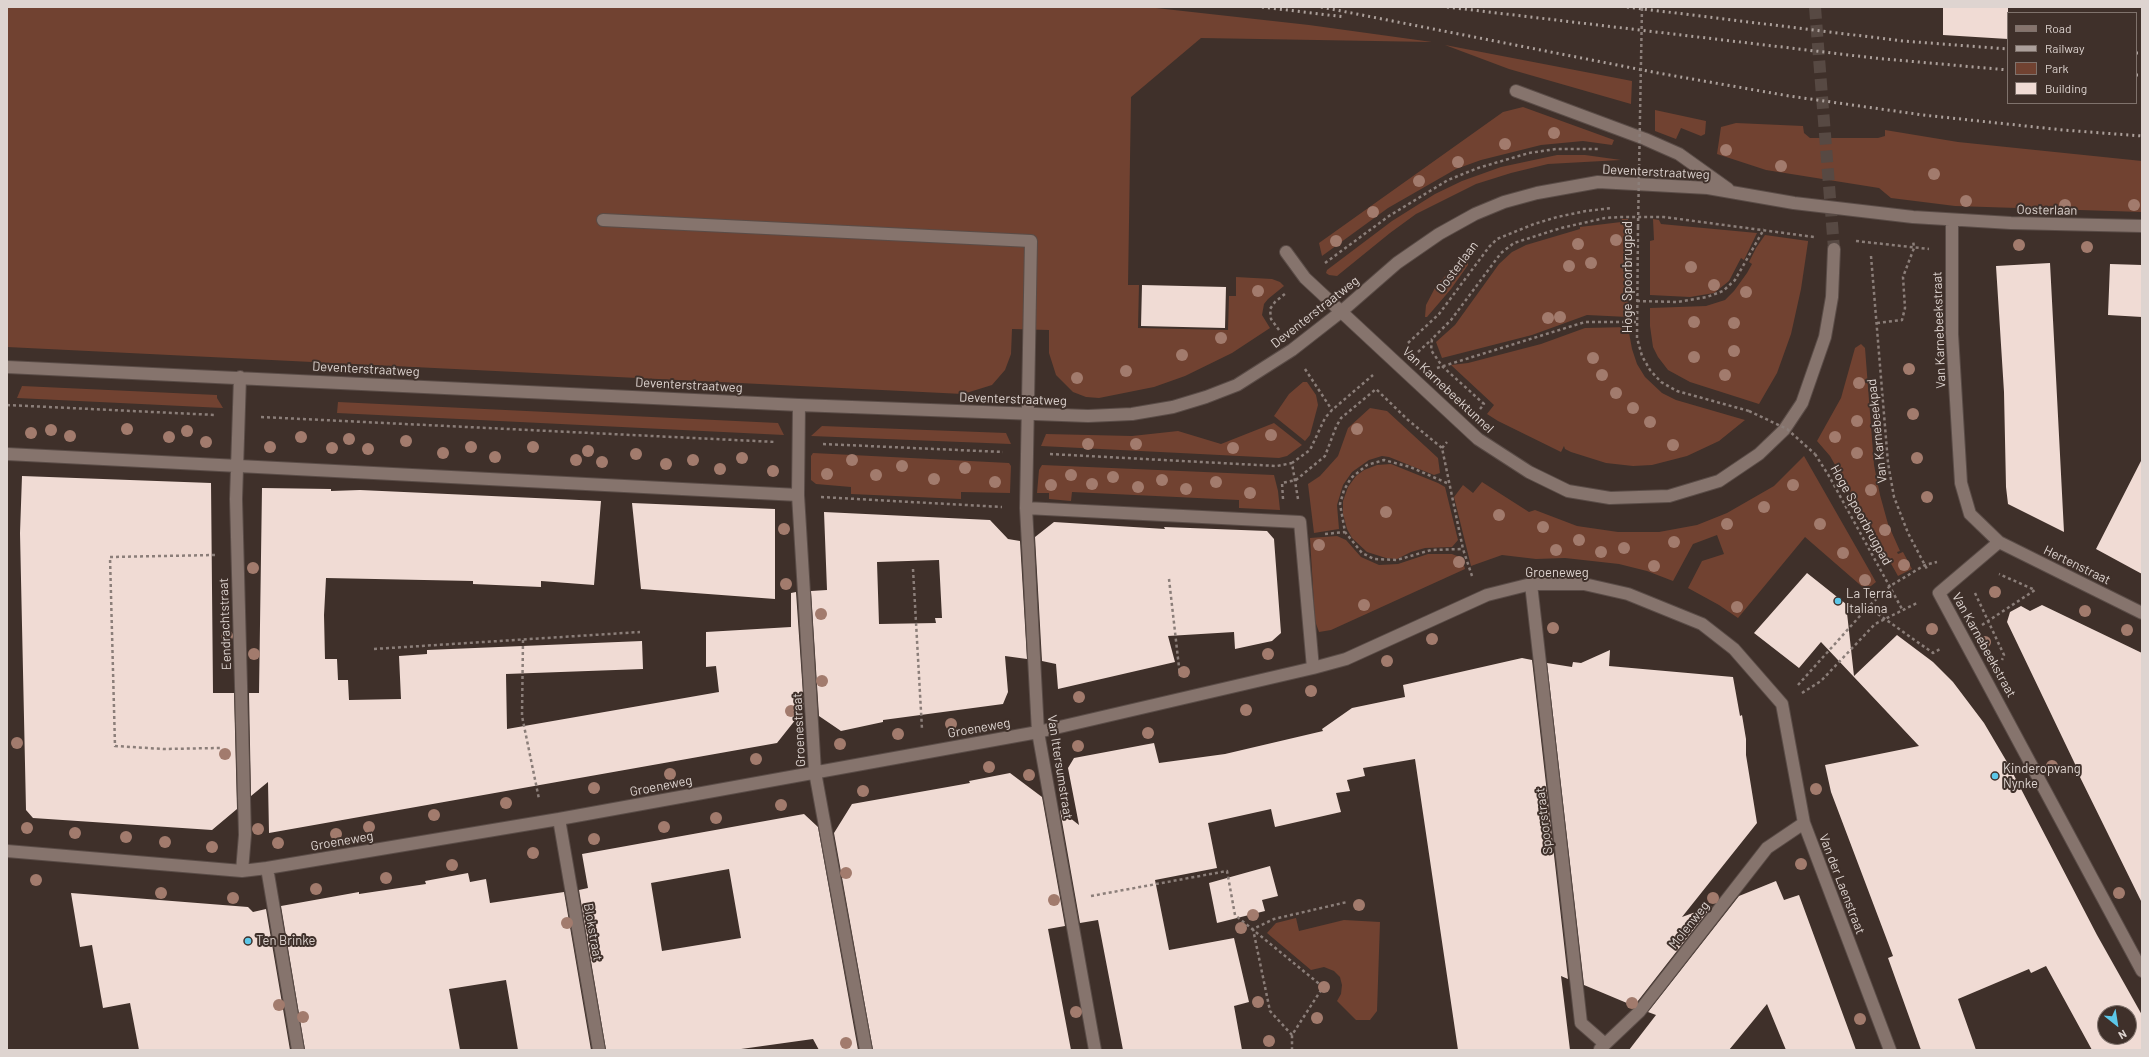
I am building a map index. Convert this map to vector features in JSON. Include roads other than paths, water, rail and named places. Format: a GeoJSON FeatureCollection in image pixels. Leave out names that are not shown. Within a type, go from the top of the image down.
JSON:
{"type":"FeatureCollection","features":[{"type":"Feature","properties":{"kind":"street"},"geometry":{"type":"LineString","coordinates":[[1516,91],[1652,142],[1679,154],[1731,191]]}},
{"type":"Feature","properties":{"kind":"street","name":"Deventerstraatweg"},"geometry":{"type":"LineString","coordinates":[[7,367],[799,405],[1088,416],[1132,414],[1173,407],[1206,397],[1237,384],[1292,350],[1342,311],[1397,263],[1439,234],[1475,214],[1504,202],[1537,192],[1598,182],[1731,191],[1794,203],[1952,220]]}},
{"type":"Feature","properties":{"kind":"street","name":"Van Ittersumstraat"},"geometry":{"type":"LineString","coordinates":[[603,220],[1031,241],[1026,508],[1038,732],[1095,1050]]}},
{"type":"Feature","properties":{"kind":"street","name":"Oosterlaan"},"geometry":{"type":"LineString","coordinates":[[1952,220],[2142,226]]}},
{"type":"Feature","properties":{"kind":"street","name":"Van Karnebeekstraat"},"geometry":{"type":"LineString","coordinates":[[1952,220],[1952,334],[1960,483],[1970,514],[1999,542],[1939,593],[1992,689],[2142,971]]}},
{"type":"Feature","properties":{"kind":"street","name":"Van Karnebeektunnel"},"geometry":{"type":"LineString","coordinates":[[1286,252],[1305,278],[1393,358],[1412,379],[1478,439],[1529,472],[1568,491],[1610,498],[1669,496],[1719,481],[1759,454],[1784,430],[1802,403],[1825,337],[1832,297],[1834,249]]}},
{"type":"Feature","properties":{"kind":"street","name":"Eendrachtstraat"},"geometry":{"type":"LineString","coordinates":[[240,377],[236,467],[245,835],[242,871]]}},
{"type":"Feature","properties":{"kind":"street","name":"Groenestraat"},"geometry":{"type":"LineString","coordinates":[[799,405],[797,443],[798,495],[815,772],[866,1050]]}},
{"type":"Feature","properties":{"kind":"street"},"geometry":{"type":"LineString","coordinates":[[7,454],[798,495]]}},
{"type":"Feature","properties":{"kind":"street"},"geometry":{"type":"LineString","coordinates":[[1026,508],[1300,522],[1313,668]]}},
{"type":"Feature","properties":{"kind":"street","name":"Hertenstraat"},"geometry":{"type":"LineString","coordinates":[[1999,542],[2142,613]]}},
{"type":"Feature","properties":{"kind":"street","name":"Groeneweg"},"geometry":{"type":"LineString","coordinates":[[7,851],[242,871],[543,822],[1038,732],[1313,668],[1346,659],[1479,598],[1531,584],[1584,584],[1628,594],[1702,624],[1734,649],[1782,704],[1787,724]]}},
{"type":"Feature","properties":{"kind":"street","name":"Spoorstraat"},"geometry":{"type":"LineString","coordinates":[[1531,584],[1580,1023],[1602,1047]]}},
{"type":"Feature","properties":{"kind":"street","name":"Van der Laenstraat"},"geometry":{"type":"LineString","coordinates":[[1787,724],[1804,823],[1890,1050]]}},
{"type":"Feature","properties":{"kind":"street","name":"Blokstraat"},"geometry":{"type":"LineString","coordinates":[[559,819],[599,1050]]}},
{"type":"Feature","properties":{"kind":"street","name":"Molenweg"},"geometry":{"type":"LineString","coordinates":[[1602,1047],[1639,1012],[1767,848],[1804,823]]}},
{"type":"Feature","properties":{"kind":"street"},"geometry":{"type":"LineString","coordinates":[[267,868],[298,1050]]}},
{"type":"Feature","properties":{"kind":"tunnel"},"geometry":{"type":"LineString","coordinates":[[1815,7],[1834,249]]}},
{"type":"Feature","properties":{"kind":"railway"},"geometry":{"type":"LineString","coordinates":[[1262,7],[1345,17]]}},
{"type":"Feature","properties":{"kind":"railway"},"geometry":{"type":"LineString","coordinates":[[1321,7],[1658,73],[1789,96],[1923,115],[2063,130],[2142,136]]}},
{"type":"Feature","properties":{"kind":"railway"},"geometry":{"type":"LineString","coordinates":[[1447,7],[1874,58],[2007,70]]}},
{"type":"Feature","properties":{"kind":"railway"},"geometry":{"type":"LineString","coordinates":[[1627,7],[1903,41],[2007,49]]}},
{"type":"Feature","properties":{"kind":"railway"},"geometry":{"type":"LineString","coordinates":[[2137,53],[2142,53]]}},
{"type":"Feature","properties":{"kind":"railway"},"geometry":{"type":"LineString","coordinates":[[2137,75],[2142,75]]}},
{"type":"Feature","properties":{"kind":"place","name":"La Terra Italiana"},"geometry":{"type":"Point","coordinates":[1838,601]}},
{"type":"Feature","properties":{"kind":"place","name":"Kinderopvang Nynke"},"geometry":{"type":"Point","coordinates":[1995,776]}},
{"type":"Feature","properties":{"kind":"place","name":"Ten Brinke"},"geometry":{"type":"Point","coordinates":[248,941]}}]}
